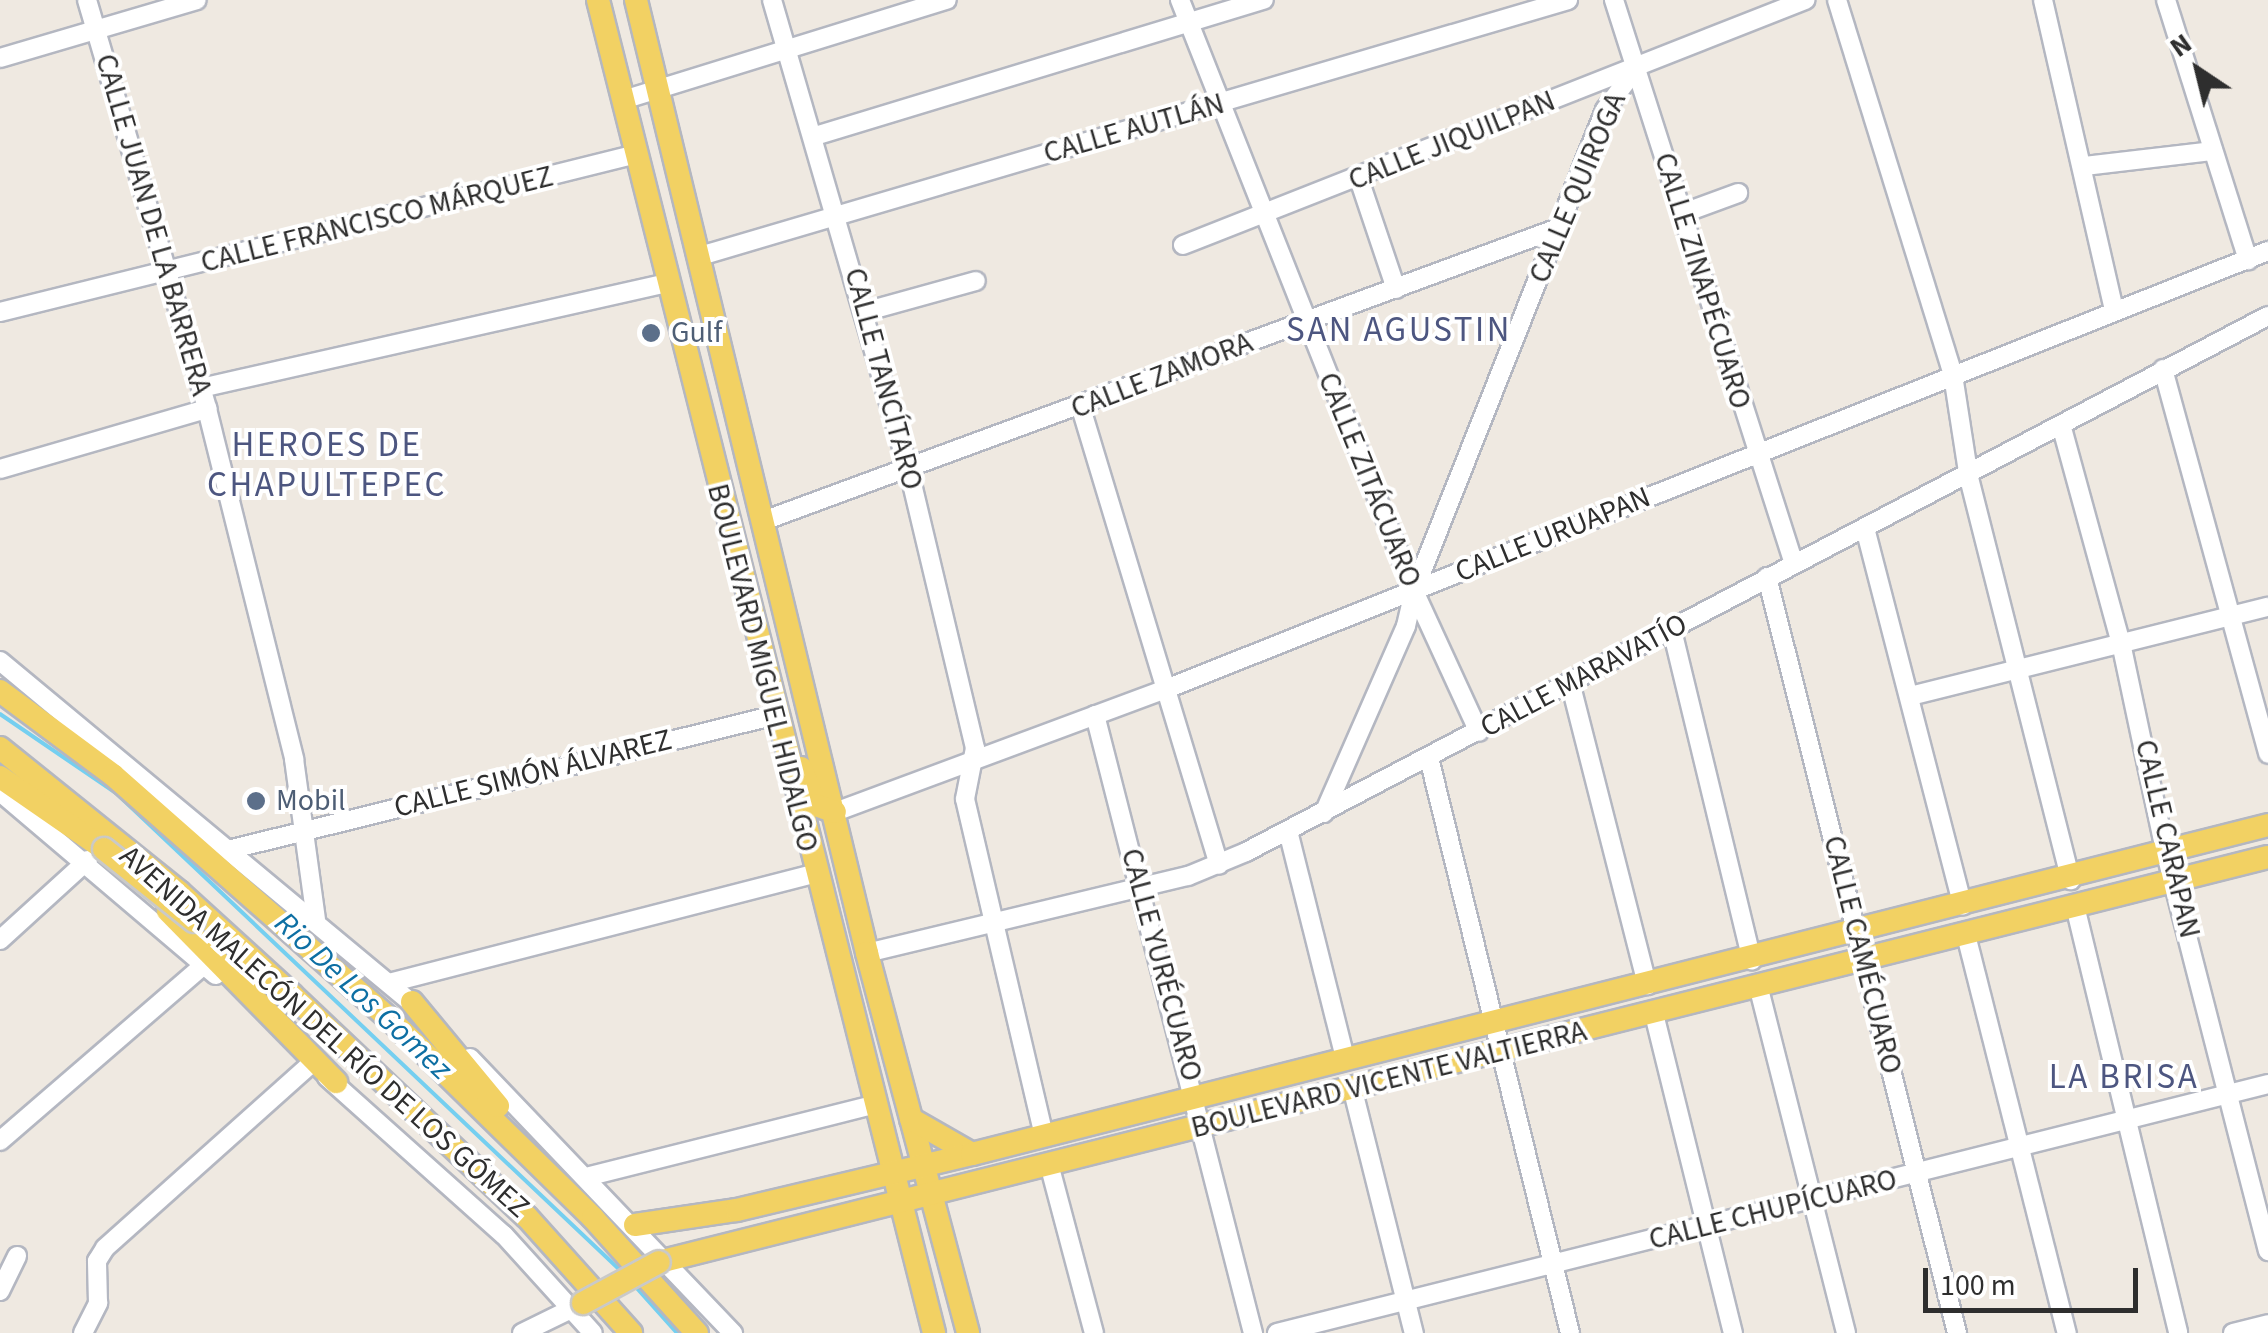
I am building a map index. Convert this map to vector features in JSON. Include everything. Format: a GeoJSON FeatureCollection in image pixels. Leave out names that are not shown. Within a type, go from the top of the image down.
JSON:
{"type":"FeatureCollection","features":[{"type":"Feature","properties":{"kind":"main road","name":"BOULEVARD MIGUEL HIDALGO"},"geometry":{"type":"LineString","coordinates":[[598,0],[779,722],[813,874],[895,1173],[934,1333]]}},
{"type":"Feature","properties":{"kind":"main road","name":"BOULEVARD MIGUEL HIDALGO"},"geometry":{"type":"LineString","coordinates":[[636,0],[867,953],[968,1333]]}},
{"type":"Feature","properties":{"kind":"main road","name":"AVENIDA MALECÓN DEL RÍO DE LOS GÓMEZ"},"geometry":{"type":"LineString","coordinates":[[0,691],[212,861],[393,1022],[553,1181],[697,1333]]}},
{"type":"Feature","properties":{"kind":"main road"},"geometry":{"type":"LineString","coordinates":[[779,722],[816,804],[835,812]]}},
{"type":"Feature","properties":{"kind":"main road","name":"AVENIDA MALECÓN DEL RÍO DE LOS GÓMEZ"},"geometry":{"type":"LineString","coordinates":[[0,748],[193,905],[466,1159],[631,1333]]}},
{"type":"Feature","properties":{"kind":"main road"},"geometry":{"type":"LineString","coordinates":[[0,777],[96,855],[194,922],[399,1112],[466,1159]]}},
{"type":"Feature","properties":{"kind":"main road"},"geometry":{"type":"LineString","coordinates":[[84,814],[336,1082]]}},
{"type":"Feature","properties":{"kind":"main road","name":"BOULEVARD VICENTE VALTIERRA"},"geometry":{"type":"LineString","coordinates":[[635,1225],[693,1219],[926,1166],[1195,1094],[2071,880],[2268,825]]}},
{"type":"Feature","properties":{"kind":"main road","name":"BOULEVARD VICENTE VALTIERRA"},"geometry":{"type":"LineString","coordinates":[[577,1306],[663,1260],[698,1250],[1760,989],[2268,857]]}},
{"type":"Feature","properties":{"kind":"main road"},"geometry":{"type":"LineString","coordinates":[[412,1002],[553,1181]]}},
{"type":"Feature","properties":{"kind":"main road"},"geometry":{"type":"LineString","coordinates":[[910,1118],[972,1154]]}},
{"type":"Feature","properties":{"kind":"main road"},"geometry":{"type":"LineString","coordinates":[[856,1181],[883,1132]]}},
{"type":"Feature","properties":{"kind":"main road"},"geometry":{"type":"LineString","coordinates":[[942,1228],[961,1202],[997,1176]]}},
{"type":"Feature","properties":{"kind":"main road"},"geometry":{"type":"LineString","coordinates":[[693,1219],[689,1238],[698,1250]]}},
{"type":"Feature","properties":{"kind":"street","name":"CALLE JUAN DE LA BARRERA"},"geometry":{"type":"LineString","coordinates":[[86,0],[163,272],[207,409],[307,828],[316,920]]}},
{"type":"Feature","properties":{"kind":"street"},"geometry":{"type":"LineString","coordinates":[[0,58],[196,0]]}},
{"type":"Feature","properties":{"kind":"street","name":"CALLE TANCÍTARO"},"geometry":{"type":"LineString","coordinates":[[772,0],[840,214],[909,471],[975,748],[963,785],[1044,1136]]}},
{"type":"Feature","properties":{"kind":"street"},"geometry":{"type":"LineString","coordinates":[[622,100],[947,0]]}},
{"type":"Feature","properties":{"kind":"street","name":"CALLE ZITÁCUARO"},"geometry":{"type":"LineString","coordinates":[[1180,0],[1414,591],[1479,732]]}},
{"type":"Feature","properties":{"kind":"street"},"geometry":{"type":"LineString","coordinates":[[815,136],[1264,0]]}},
{"type":"Feature","properties":{"kind":"street","name":"CALLE AUTLÁN"},"geometry":{"type":"LineString","coordinates":[[700,256],[1568,0]]}},
{"type":"Feature","properties":{"kind":"street","name":"CALLE ZINAPÉCUARO"},"geometry":{"type":"LineString","coordinates":[[1614,0],[1755,455],[1794,560]]}},
{"type":"Feature","properties":{"kind":"street","name":"CALLE JIQUILPAN"},"geometry":{"type":"LineString","coordinates":[[1183,245],[1359,179],[1805,0]]}},
{"type":"Feature","properties":{"kind":"street"},"geometry":{"type":"LineString","coordinates":[[1836,0],[1954,375],[1968,478],[2071,880]]}},
{"type":"Feature","properties":{"kind":"street"},"geometry":{"type":"LineString","coordinates":[[2043,0],[2085,166],[2114,308]]}},
{"type":"Feature","properties":{"kind":"street"},"geometry":{"type":"LineString","coordinates":[[2166,0],[2248,260]]}},
{"type":"Feature","properties":{"kind":"street","name":"CALLE QUIROGA"},"geometry":{"type":"LineString","coordinates":[[1324,813],[1384,680],[1414,591],[1606,110],[1637,66]]}},
{"type":"Feature","properties":{"kind":"street"},"geometry":{"type":"LineString","coordinates":[[2085,166],[2213,151]]}},
{"type":"Feature","properties":{"kind":"street","name":"CALLE FRANCISCO MÁRQUEZ"},"geometry":{"type":"LineString","coordinates":[[0,312],[637,154]]}},
{"type":"Feature","properties":{"kind":"street"},"geometry":{"type":"LineString","coordinates":[[1359,179],[1396,289]]}},
{"type":"Feature","properties":{"kind":"street"},"geometry":{"type":"LineString","coordinates":[[1681,214],[1738,193]]}},
{"type":"Feature","properties":{"kind":"street","name":"CALLE ZAMORA"},"geometry":{"type":"LineString","coordinates":[[763,521],[1082,408],[1561,227]]}},
{"type":"Feature","properties":{"kind":"street","name":"CALLE URUAPAN"},"geometry":{"type":"LineString","coordinates":[[835,812],[1166,689],[2114,308],[2268,252]]}},
{"type":"Feature","properties":{"kind":"street"},"geometry":{"type":"LineString","coordinates":[[864,312],[976,280]]}},
{"type":"Feature","properties":{"kind":"street"},"geometry":{"type":"LineString","coordinates":[[201,388],[668,283]]}},
{"type":"Feature","properties":{"kind":"street","name":"CALLE MARAVATÍO"},"geometry":{"type":"LineString","coordinates":[[867,953],[1218,865],[1672,630],[1794,560],[1968,478],[2163,369],[2268,317]]}},
{"type":"Feature","properties":{"kind":"street"},"geometry":{"type":"LineString","coordinates":[[2163,369],[2235,616],[2268,754]]}},
{"type":"Feature","properties":{"kind":"street"},"geometry":{"type":"LineString","coordinates":[[1082,408],[1218,865]]}},
{"type":"Feature","properties":{"kind":"street"},"geometry":{"type":"LineString","coordinates":[[0,468],[207,409]]}},
{"type":"Feature","properties":{"kind":"street","name":"CALLE CARAPAN"},"geometry":{"type":"LineString","coordinates":[[2062,428],[2122,643],[2166,854],[2232,1093],[2268,1252]]}},
{"type":"Feature","properties":{"kind":"street"},"geometry":{"type":"LineString","coordinates":[[1865,528],[1963,906]]}},
{"type":"Feature","properties":{"kind":"street","name":"CALLE CAMÉCUARO"},"geometry":{"type":"LineString","coordinates":[[1767,576],[1958,1333]]}},
{"type":"Feature","properties":{"kind":"street"},"geometry":{"type":"LineString","coordinates":[[1910,696],[2268,607]]}},
{"type":"Feature","properties":{"kind":"street"},"geometry":{"type":"LineString","coordinates":[[1672,630],[1752,960]]}},
{"type":"Feature","properties":{"kind":"street"},"geometry":{"type":"LineString","coordinates":[[0,661],[232,849],[412,1002],[590,1176],[733,1333]]}},
{"type":"Feature","properties":{"kind":"street"},"geometry":{"type":"LineString","coordinates":[[1570,682],[1647,986]]}},
{"type":"Feature","properties":{"kind":"street","name":"CALLE YURÉCUARO"},"geometry":{"type":"LineString","coordinates":[[1095,715],[1195,1094],[1253,1333]]}},
{"type":"Feature","properties":{"kind":"street","name":"CALLE SIMÓN ÁLVAREZ"},"geometry":{"type":"LineString","coordinates":[[232,849],[307,828],[779,722]]}},
{"type":"Feature","properties":{"kind":"street"},"geometry":{"type":"LineString","coordinates":[[1429,758],[1570,1333]]}},
{"type":"Feature","properties":{"kind":"street","name":"AVENIDA MALECÓN DEL RÍO DE LOS GÓMEZ"},"geometry":{"type":"LineString","coordinates":[[0,792],[96,855],[310,1065],[336,1082],[504,1235],[577,1306],[592,1333]]}},
{"type":"Feature","properties":{"kind":"street"},"geometry":{"type":"LineString","coordinates":[[0,812],[19,805]]}},
{"type":"Feature","properties":{"kind":"street"},"geometry":{"type":"LineString","coordinates":[[1288,832],[1345,1058]]}},
{"type":"Feature","properties":{"kind":"street"},"geometry":{"type":"LineString","coordinates":[[0,940],[96,855]]}},
{"type":"Feature","properties":{"kind":"street"},"geometry":{"type":"LineString","coordinates":[[389,983],[813,874]]}},
{"type":"Feature","properties":{"kind":"street"},"geometry":{"type":"LineString","coordinates":[[2074,906],[2129,1119],[2178,1333]]}},
{"type":"Feature","properties":{"kind":"street"},"geometry":{"type":"LineString","coordinates":[[1966,935],[2023,1146],[2067,1333]]}},
{"type":"Feature","properties":{"kind":"street"},"geometry":{"type":"LineString","coordinates":[[0,1142],[204,964]]}},
{"type":"Feature","properties":{"kind":"street"},"geometry":{"type":"LineString","coordinates":[[1760,989],[1846,1333]]}},
{"type":"Feature","properties":{"kind":"street"},"geometry":{"type":"LineString","coordinates":[[1654,1014],[1733,1333]]}},
{"type":"Feature","properties":{"kind":"street"},"geometry":{"type":"LineString","coordinates":[[84,1333],[98,1303],[97,1261],[105,1248],[310,1065]]}},
{"type":"Feature","properties":{"kind":"street","name":"CALLE CHUPÍCUARO"},"geometry":{"type":"LineString","coordinates":[[1277,1333],[2268,1084]]}},
{"type":"Feature","properties":{"kind":"street"},"geometry":{"type":"LineString","coordinates":[[1352,1088],[1414,1333]]}},
{"type":"Feature","properties":{"kind":"street"},"geometry":{"type":"LineString","coordinates":[[590,1176],[876,1104]]}},
{"type":"Feature","properties":{"kind":"street"},"geometry":{"type":"LineString","coordinates":[[1049,1164],[1094,1333]]}},
{"type":"Feature","properties":{"kind":"street"},"geometry":{"type":"LineString","coordinates":[[0,1291],[17,1256]]}},
{"type":"Feature","properties":{"kind":"street","name":"BOULEVARD VICENTE VALTIERRA"},"geometry":{"type":"LineString","coordinates":[[522,1333],[577,1306]]}},
{"type":"Feature","properties":{"kind":"street"},"geometry":{"type":"LineString","coordinates":[[2232,1333],[2268,1324]]}},
{"type":"Feature","properties":{"kind":"waterway","name":"Rio De Los Gomez"},"geometry":{"type":"LineString","coordinates":[[0,714],[116,793],[621,1271]]}},
{"type":"Feature","properties":{"kind":"waterway","name":"Rio De Los Gomez"},"geometry":{"type":"LineString","coordinates":[[634,1285],[677,1333]]}},
{"type":"Feature","properties":{"kind":"place","name":"Gulf"},"geometry":{"type":"Point","coordinates":[651,333]}},
{"type":"Feature","properties":{"kind":"place","name":"Mobil"},"geometry":{"type":"Point","coordinates":[256,801]}},
{"type":"Feature","properties":{"kind":"district","name":"SAN AGUSTIN"},"geometry":{"type":"Point","coordinates":[1399,330]}},
{"type":"Feature","properties":{"kind":"district","name":"HEROES DE CHAPULTEPEC"},"geometry":{"type":"Point","coordinates":[327,465]}},
{"type":"Feature","properties":{"kind":"district","name":"LA BRISA"},"geometry":{"type":"Point","coordinates":[2124,1077]}}]}
